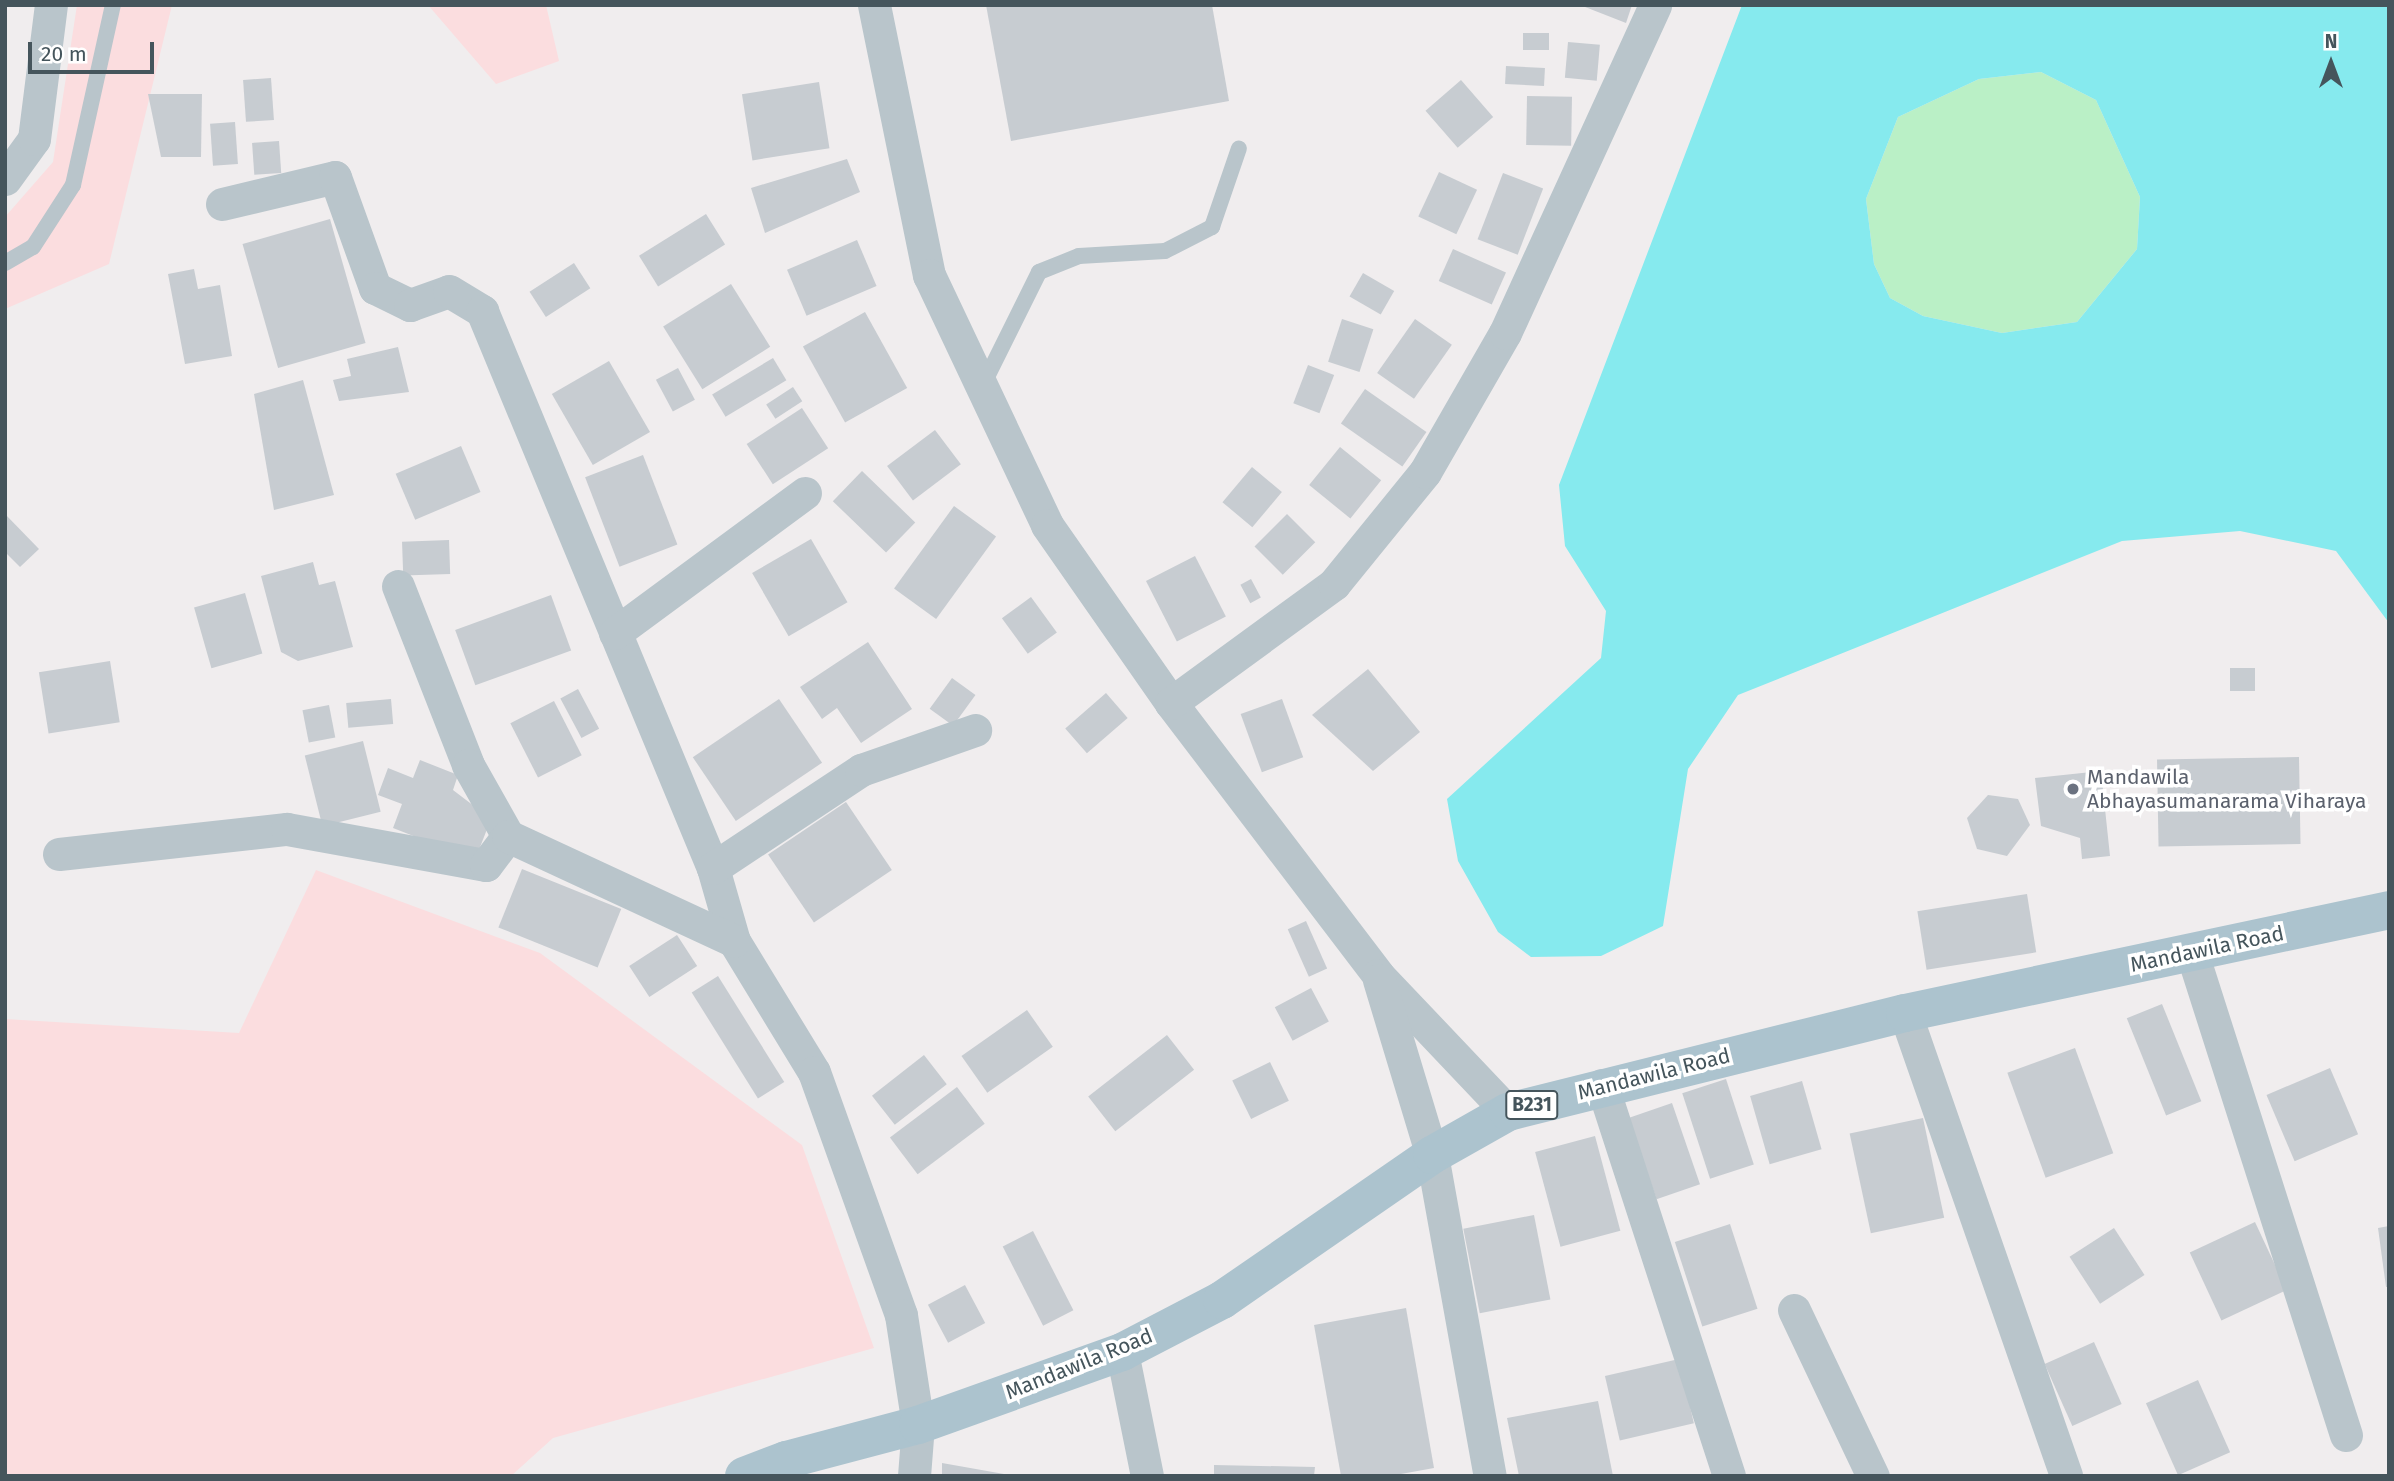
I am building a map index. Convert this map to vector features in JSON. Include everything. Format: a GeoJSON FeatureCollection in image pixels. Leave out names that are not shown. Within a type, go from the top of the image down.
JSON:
{"type":"FeatureCollection","features":[{"type":"Feature","properties":{"kind":"main road","name":"Mandawila Road"},"geometry":{"type":"LineString","coordinates":[[744,1476],[785,1468],[918,1425],[1122,1352],[1222,1300],[1432,1155],[1508,1112],[1602,1086],[1905,1013],[2389,910]]}},
{"type":"Feature","properties":{"kind":"street"},"geometry":{"type":"LineString","coordinates":[[5,179],[34,139],[51,5]]}},
{"type":"Feature","properties":{"kind":"street"},"geometry":{"type":"LineString","coordinates":[[874,5],[929,275],[1047,525],[1171,703],[1378,975],[1508,1112]]}},
{"type":"Feature","properties":{"kind":"street"},"geometry":{"type":"LineString","coordinates":[[1171,703],[1334,584],[1424,472],[1505,333],[1655,5]]}},
{"type":"Feature","properties":{"kind":"street"},"geometry":{"type":"LineString","coordinates":[[222,204],[334,177],[375,288],[410,304],[449,291],[482,311],[713,868],[734,941],[814,1072],[901,1315],[918,1425],[914,1476]]}},
{"type":"Feature","properties":{"kind":"street"},"geometry":{"type":"LineString","coordinates":[[615,633],[804,493]]}},
{"type":"Feature","properties":{"kind":"street"},"geometry":{"type":"LineString","coordinates":[[398,586],[468,765],[508,836],[734,941]]}},
{"type":"Feature","properties":{"kind":"street"},"geometry":{"type":"LineString","coordinates":[[713,868],[861,770],[975,730]]}},
{"type":"Feature","properties":{"kind":"street"},"geometry":{"type":"LineString","coordinates":[[58,854],[287,829],[486,865],[508,836]]}},
{"type":"Feature","properties":{"kind":"street"},"geometry":{"type":"LineString","coordinates":[[2192,953],[2346,1435]]}},
{"type":"Feature","properties":{"kind":"street"},"geometry":{"type":"LineString","coordinates":[[1378,975],[1432,1155],[1490,1476]]}},
{"type":"Feature","properties":{"kind":"street"},"geometry":{"type":"LineString","coordinates":[[1905,1013],[2066,1476]]}},
{"type":"Feature","properties":{"kind":"street"},"geometry":{"type":"LineString","coordinates":[[1602,1086],[1729,1476]]}},
{"type":"Feature","properties":{"kind":"street"},"geometry":{"type":"LineString","coordinates":[[1794,1310],[1873,1476]]}},
{"type":"Feature","properties":{"kind":"street"},"geometry":{"type":"LineString","coordinates":[[1122,1352],[1147,1476]]}},
{"type":"Feature","properties":{"kind":"lane"},"geometry":{"type":"LineString","coordinates":[[5,263],[33,247],[72,185],[113,5]]}},
{"type":"Feature","properties":{"kind":"lane"},"geometry":{"type":"LineString","coordinates":[[982,387],[1039,272],[1079,256],[1165,251],[1212,227],[1239,148]]}},
{"type":"Feature","properties":{"kind":"shaded area"},"geometry":{"type":"Polygon","coordinates":[[[77,5],[172,5],[109,264],[5,309],[5,217],[53,162],[77,5]]]}},
{"type":"Feature","properties":{"kind":"shaded area"},"geometry":{"type":"Polygon","coordinates":[[[428,5],[546,5],[559,61],[496,84],[428,5]]]}},
{"type":"Feature","properties":{"kind":"shaded area"},"geometry":{"type":"Polygon","coordinates":[[[316,870],[540,953],[802,1145],[874,1348],[553,1438],[511,1476],[5,1476],[5,1019],[239,1033],[316,870]]]}},
{"type":"Feature","properties":{"kind":"green space"},"geometry":{"type":"Polygon","coordinates":[[[2041,72],[2096,100],[2140,197],[2137,249],[2077,322],[2002,333],[1923,316],[1890,298],[1874,264],[1866,199],[1898,117],[1979,79],[2041,72]]]}},
{"type":"Feature","properties":{"kind":"water"},"geometry":{"type":"Polygon","coordinates":[[[1742,5],[2389,5],[2389,623],[2336,551],[2240,531],[2122,541],[1738,695],[1688,769],[1663,926],[1601,956],[1531,957],[1498,932],[1458,861],[1447,799],[1601,658],[1606,611],[1565,546],[1559,485],[1742,5]],[[2041,72],[1979,79],[1898,117],[1866,199],[1874,264],[1890,298],[1923,316],[2002,333],[2077,322],[2137,249],[2140,197],[2096,100],[2041,72]]]}},
{"type":"Feature","properties":{"kind":"building"},"geometry":{"type":"Polygon","coordinates":[[[986,5],[1212,5],[1229,101],[1011,141],[986,5]]]}},
{"type":"Feature","properties":{"kind":"building"},"geometry":{"type":"Polygon","coordinates":[[[1580,5],[1632,5],[1626,23],[1580,5]]]}},
{"type":"Feature","properties":{"kind":"building"},"geometry":{"type":"Polygon","coordinates":[[[1523,33],[1549,33],[1549,50],[1523,50],[1523,33]]]}},
{"type":"Feature","properties":{"kind":"building"},"geometry":{"type":"Polygon","coordinates":[[[1568,42],[1600,45],[1597,81],[1565,78],[1568,42]]]}},
{"type":"Feature","properties":{"kind":"building"},"geometry":{"type":"Polygon","coordinates":[[[1506,66],[1545,68],[1544,86],[1505,84],[1506,66]]]}},
{"type":"Feature","properties":{"kind":"building"},"geometry":{"type":"Polygon","coordinates":[[[271,78],[274,120],[246,122],[243,80],[271,78]]]}},
{"type":"Feature","properties":{"kind":"building"},"geometry":{"type":"Polygon","coordinates":[[[1461,80],[1493,117],[1458,148],[1426,111],[1461,80]]]}},
{"type":"Feature","properties":{"kind":"building"},"geometry":{"type":"Polygon","coordinates":[[[819,82],[829,148],[752,160],[742,94],[819,82]]]}},
{"type":"Feature","properties":{"kind":"building"},"geometry":{"type":"Polygon","coordinates":[[[148,94],[202,94],[201,157],[161,157],[148,94]]]}},
{"type":"Feature","properties":{"kind":"building"},"geometry":{"type":"Polygon","coordinates":[[[1527,96],[1572,97],[1571,146],[1526,145],[1527,96]]]}},
{"type":"Feature","properties":{"kind":"building"},"geometry":{"type":"Polygon","coordinates":[[[235,122],[238,164],[213,166],[210,124],[235,122]]]}},
{"type":"Feature","properties":{"kind":"building"},"geometry":{"type":"Polygon","coordinates":[[[279,141],[281,173],[254,175],[252,143],[279,141]]]}},
{"type":"Feature","properties":{"kind":"building"},"geometry":{"type":"Polygon","coordinates":[[[847,159],[860,192],[765,233],[751,188],[847,159]]]}},
{"type":"Feature","properties":{"kind":"building"},"geometry":{"type":"Polygon","coordinates":[[[1439,172],[1477,190],[1456,234],[1418,216],[1439,172]]]}},
{"type":"Feature","properties":{"kind":"building"},"geometry":{"type":"Polygon","coordinates":[[[1503,173],[1543,188],[1518,255],[1478,239],[1503,173]]]}},
{"type":"Feature","properties":{"kind":"building"},"geometry":{"type":"Polygon","coordinates":[[[706,214],[725,245],[658,286],[639,256],[706,214]]]}},
{"type":"Feature","properties":{"kind":"building"},"geometry":{"type":"Polygon","coordinates":[[[330,219],[366,343],[278,368],[243,244],[330,219]]]}},
{"type":"Feature","properties":{"kind":"building"},"geometry":{"type":"Polygon","coordinates":[[[857,240],[877,286],[807,316],[787,270],[857,240]]]}},
{"type":"Feature","properties":{"kind":"building"},"geometry":{"type":"Polygon","coordinates":[[[1453,249],[1506,273],[1492,305],[1439,281],[1453,249]]]}},
{"type":"Feature","properties":{"kind":"building"},"geometry":{"type":"Polygon","coordinates":[[[574,263],[590,288],[546,317],[530,292],[574,263]]]}},
{"type":"Feature","properties":{"kind":"building"},"geometry":{"type":"Polygon","coordinates":[[[194,269],[198,289],[220,285],[232,356],[185,364],[168,274],[194,269]]]}},
{"type":"Feature","properties":{"kind":"building"},"geometry":{"type":"Polygon","coordinates":[[[1363,273],[1394,291],[1381,314],[1350,296],[1363,273]]]}},
{"type":"Feature","properties":{"kind":"building"},"geometry":{"type":"Polygon","coordinates":[[[731,284],[770,347],[702,389],[663,326],[731,284]]]}},
{"type":"Feature","properties":{"kind":"building"},"geometry":{"type":"Polygon","coordinates":[[[865,312],[907,388],[845,423],[803,346],[865,312]]]}},
{"type":"Feature","properties":{"kind":"building"},"geometry":{"type":"Polygon","coordinates":[[[1342,319],[1373,329],[1359,372],[1328,362],[1342,319]]]}},
{"type":"Feature","properties":{"kind":"building"},"geometry":{"type":"Polygon","coordinates":[[[1415,319],[1452,345],[1414,399],[1377,373],[1415,319]]]}},
{"type":"Feature","properties":{"kind":"building"},"geometry":{"type":"Polygon","coordinates":[[[398,347],[409,392],[339,401],[333,380],[351,376],[347,359],[398,347]]]}},
{"type":"Feature","properties":{"kind":"building"},"geometry":{"type":"Polygon","coordinates":[[[773,358],[786,380],[726,417],[712,395],[773,358]]]}},
{"type":"Feature","properties":{"kind":"building"},"geometry":{"type":"Polygon","coordinates":[[[609,361],[650,432],[593,465],[552,394],[609,361]]]}},
{"type":"Feature","properties":{"kind":"building"},"geometry":{"type":"Polygon","coordinates":[[[1308,365],[1334,375],[1319,413],[1293,403],[1308,365]]]}},
{"type":"Feature","properties":{"kind":"building"},"geometry":{"type":"Polygon","coordinates":[[[678,368],[695,400],[673,412],[656,380],[678,368]]]}},
{"type":"Feature","properties":{"kind":"building"},"geometry":{"type":"Polygon","coordinates":[[[303,380],[334,495],[274,510],[254,394],[303,380]]]}},
{"type":"Feature","properties":{"kind":"building"},"geometry":{"type":"Polygon","coordinates":[[[793,387],[802,401],[775,419],[766,404],[793,387]]]}},
{"type":"Feature","properties":{"kind":"building"},"geometry":{"type":"Polygon","coordinates":[[[1365,389],[1426,432],[1402,466],[1341,423],[1365,389]]]}},
{"type":"Feature","properties":{"kind":"building"},"geometry":{"type":"Polygon","coordinates":[[[802,408],[828,448],[773,484],[747,444],[802,408]]]}},
{"type":"Feature","properties":{"kind":"building"},"geometry":{"type":"Polygon","coordinates":[[[935,430],[961,464],[913,500],[887,466],[935,430]]]}},
{"type":"Feature","properties":{"kind":"building"},"geometry":{"type":"Polygon","coordinates":[[[461,446],[481,492],[415,520],[396,474],[461,446]]]}},
{"type":"Feature","properties":{"kind":"building"},"geometry":{"type":"Polygon","coordinates":[[[1340,447],[1381,480],[1350,518],[1309,485],[1340,447]]]}},
{"type":"Feature","properties":{"kind":"building"},"geometry":{"type":"Polygon","coordinates":[[[643,455],[677,545],[620,567],[585,477],[643,455]]]}},
{"type":"Feature","properties":{"kind":"building"},"geometry":{"type":"Polygon","coordinates":[[[1252,467],[1282,492],[1252,527],[1222,502],[1252,467]]]}},
{"type":"Feature","properties":{"kind":"building"},"geometry":{"type":"Polygon","coordinates":[[[862,471],[915,522],[886,553],[833,501],[862,471]]]}},
{"type":"Feature","properties":{"kind":"building"},"geometry":{"type":"Polygon","coordinates":[[[954,506],[996,537],[936,619],[894,589],[954,506]]]}},
{"type":"Feature","properties":{"kind":"building"},"geometry":{"type":"Polygon","coordinates":[[[5,514],[39,549],[20,567],[5,552],[5,514]]]}},
{"type":"Feature","properties":{"kind":"building"},"geometry":{"type":"Polygon","coordinates":[[[1287,514],[1315,542],[1283,575],[1254,547],[1287,514]]]}},
{"type":"Feature","properties":{"kind":"building"},"geometry":{"type":"Polygon","coordinates":[[[811,539],[848,602],[789,636],[752,573],[811,539]]]}},
{"type":"Feature","properties":{"kind":"building"},"geometry":{"type":"Polygon","coordinates":[[[449,540],[450,574],[403,576],[402,542],[449,540]]]}},
{"type":"Feature","properties":{"kind":"building"},"geometry":{"type":"Polygon","coordinates":[[[1195,556],[1226,617],[1177,642],[1146,581],[1195,556]]]}},
{"type":"Feature","properties":{"kind":"building"},"geometry":{"type":"Polygon","coordinates":[[[313,562],[319,585],[335,581],[353,647],[298,661],[281,652],[261,576],[313,562]]]}},
{"type":"Feature","properties":{"kind":"building"},"geometry":{"type":"Polygon","coordinates":[[[1251,579],[1261,598],[1250,603],[1240,585],[1251,579]]]}},
{"type":"Feature","properties":{"kind":"building"},"geometry":{"type":"Polygon","coordinates":[[[245,593],[262,654],[211,668],[194,608],[245,593]]]}},
{"type":"Feature","properties":{"kind":"building"},"geometry":{"type":"Polygon","coordinates":[[[551,595],[571,650],[475,685],[455,630],[551,595]]]}},
{"type":"Feature","properties":{"kind":"building"},"geometry":{"type":"Polygon","coordinates":[[[1031,597],[1057,633],[1028,654],[1002,618],[1031,597]]]}},
{"type":"Feature","properties":{"kind":"building"},"geometry":{"type":"Polygon","coordinates":[[[868,642],[912,709],[861,743],[837,708],[822,719],[800,687],[868,642]]]}},
{"type":"Feature","properties":{"kind":"building"},"geometry":{"type":"Polygon","coordinates":[[[110,661],[120,722],[49,733],[39,672],[110,661]]]}},
{"type":"Feature","properties":{"kind":"building"},"geometry":{"type":"Polygon","coordinates":[[[2230,668],[2255,668],[2255,691],[2230,691],[2230,668]]]}},
{"type":"Feature","properties":{"kind":"building"},"geometry":{"type":"Polygon","coordinates":[[[1368,669],[1420,732],[1373,771],[1312,715],[1368,669]]]}},
{"type":"Feature","properties":{"kind":"building"},"geometry":{"type":"Polygon","coordinates":[[[952,678],[975,695],[953,726],[930,709],[952,678]]]}},
{"type":"Feature","properties":{"kind":"building"},"geometry":{"type":"Polygon","coordinates":[[[578,689],[599,729],[581,738],[560,698],[578,689]]]}},
{"type":"Feature","properties":{"kind":"building"},"geometry":{"type":"Polygon","coordinates":[[[1106,693],[1128,718],[1087,753],[1065,728],[1106,693]]]}},
{"type":"Feature","properties":{"kind":"building"},"geometry":{"type":"Polygon","coordinates":[[[391,699],[393,724],[348,728],[346,703],[391,699]]]}},
{"type":"Feature","properties":{"kind":"building"},"geometry":{"type":"Polygon","coordinates":[[[779,699],[822,763],[736,821],[693,757],[779,699]]]}},
{"type":"Feature","properties":{"kind":"building"},"geometry":{"type":"Polygon","coordinates":[[[1282,699],[1303,757],[1262,772],[1241,714],[1282,699]]]}},
{"type":"Feature","properties":{"kind":"building"},"geometry":{"type":"Polygon","coordinates":[[[554,701],[582,755],[538,778],[510,723],[554,701]]]}},
{"type":"Feature","properties":{"kind":"building"},"geometry":{"type":"Polygon","coordinates":[[[329,705],[335,737],[309,743],[302,710],[329,705]]]}},
{"type":"Feature","properties":{"kind":"building"},"geometry":{"type":"Polygon","coordinates":[[[363,741],[381,812],[322,826],[305,756],[363,741]]]}},
{"type":"Feature","properties":{"kind":"building"},"geometry":{"type":"Polygon","coordinates":[[[2299,757],[2301,844],[2159,846],[2157,759],[2299,757]]]}},
{"type":"Feature","properties":{"kind":"building"},"geometry":{"type":"Polygon","coordinates":[[[420,760],[458,775],[453,790],[491,819],[475,860],[393,828],[402,804],[378,795],[388,768],[413,778],[420,760]]]}},
{"type":"Feature","properties":{"kind":"building"},"geometry":{"type":"Polygon","coordinates":[[[2101,771],[2110,856],[2082,859],[2080,838],[2041,826],[2035,778],[2101,771]]]}},
{"type":"Feature","properties":{"kind":"building"},"geometry":{"type":"Polygon","coordinates":[[[1988,795],[2018,799],[2030,825],[2007,856],[1977,849],[1967,818],[1988,795]]]}},
{"type":"Feature","properties":{"kind":"building"},"geometry":{"type":"Polygon","coordinates":[[[846,802],[892,870],[814,923],[768,855],[846,802]]]}},
{"type":"Feature","properties":{"kind":"building"},"geometry":{"type":"Polygon","coordinates":[[[522,869],[621,909],[598,967],[498,927],[522,869]]]}},
{"type":"Feature","properties":{"kind":"building"},"geometry":{"type":"Polygon","coordinates":[[[2027,894],[2036,952],[1927,970],[1917,911],[2027,894]]]}},
{"type":"Feature","properties":{"kind":"building"},"geometry":{"type":"Polygon","coordinates":[[[1306,921],[1327,969],[1309,977],[1288,929],[1306,921]]]}},
{"type":"Feature","properties":{"kind":"building"},"geometry":{"type":"Polygon","coordinates":[[[677,935],[697,966],[649,997],[629,966],[677,935]]]}},
{"type":"Feature","properties":{"kind":"building"},"geometry":{"type":"Polygon","coordinates":[[[718,976],[784,1082],[758,1098],[692,992],[718,976]]]}},
{"type":"Feature","properties":{"kind":"building"},"geometry":{"type":"Polygon","coordinates":[[[1311,988],[1329,1022],[1293,1041],[1275,1007],[1311,988]]]}},
{"type":"Feature","properties":{"kind":"building"},"geometry":{"type":"Polygon","coordinates":[[[2162,1004],[2201,1101],[2166,1116],[2127,1018],[2162,1004]]]}},
{"type":"Feature","properties":{"kind":"building"},"geometry":{"type":"Polygon","coordinates":[[[1027,1010],[1053,1047],[987,1093],[961,1056],[1027,1010]]]}},
{"type":"Feature","properties":{"kind":"building"},"geometry":{"type":"Polygon","coordinates":[[[1167,1035],[1194,1070],[1115,1131],[1088,1097],[1167,1035]]]}},
{"type":"Feature","properties":{"kind":"building"},"geometry":{"type":"Polygon","coordinates":[[[2075,1048],[2113,1153],[2046,1178],[2007,1073],[2075,1048]]]}},
{"type":"Feature","properties":{"kind":"building"},"geometry":{"type":"Polygon","coordinates":[[[924,1055],[947,1084],[895,1125],[872,1096],[924,1055]]]}},
{"type":"Feature","properties":{"kind":"building"},"geometry":{"type":"Polygon","coordinates":[[[1270,1062],[1289,1101],[1251,1119],[1232,1080],[1270,1062]]]}},
{"type":"Feature","properties":{"kind":"building"},"geometry":{"type":"Polygon","coordinates":[[[2330,1068],[2358,1134],[2295,1161],[2266,1095],[2330,1068]]]}},
{"type":"Feature","properties":{"kind":"building"},"geometry":{"type":"Polygon","coordinates":[[[1726,1079],[1754,1165],[1710,1179],[1682,1093],[1726,1079]]]}},
{"type":"Feature","properties":{"kind":"building"},"geometry":{"type":"Polygon","coordinates":[[[1802,1081],[1822,1149],[1770,1164],[1750,1096],[1802,1081]]]}},
{"type":"Feature","properties":{"kind":"building"},"geometry":{"type":"Polygon","coordinates":[[[957,1087],[985,1124],[918,1174],[890,1138],[957,1087]]]}},
{"type":"Feature","properties":{"kind":"building"},"geometry":{"type":"Polygon","coordinates":[[[1672,1103],[1700,1184],[1657,1199],[1629,1118],[1672,1103]]]}},
{"type":"Feature","properties":{"kind":"building"},"geometry":{"type":"Polygon","coordinates":[[[1923,1118],[1944,1218],[1871,1233],[1850,1134],[1923,1118]]]}},
{"type":"Feature","properties":{"kind":"building"},"geometry":{"type":"Polygon","coordinates":[[[1595,1136],[1620,1231],[1560,1247],[1535,1152],[1595,1136]]]}},
{"type":"Feature","properties":{"kind":"building"},"geometry":{"type":"Polygon","coordinates":[[[1534,1215],[1550,1299],[1480,1313],[1463,1229],[1534,1215]]]}},
{"type":"Feature","properties":{"kind":"building"},"geometry":{"type":"Polygon","coordinates":[[[2255,1222],[2287,1290],[2221,1320],[2190,1252],[2255,1222]]]}},
{"type":"Feature","properties":{"kind":"building"},"geometry":{"type":"Polygon","coordinates":[[[1730,1224],[1758,1309],[1702,1327],[1675,1242],[1730,1224]]]}},
{"type":"Feature","properties":{"kind":"building"},"geometry":{"type":"Polygon","coordinates":[[[2389,1226],[2389,1287],[2386,1287],[2378,1228],[2389,1226]]]}},
{"type":"Feature","properties":{"kind":"building"},"geometry":{"type":"Polygon","coordinates":[[[2114,1228],[2144,1275],[2100,1304],[2070,1257],[2114,1228]]]}},
{"type":"Feature","properties":{"kind":"building"},"geometry":{"type":"Polygon","coordinates":[[[1033,1231],[1073,1310],[1043,1326],[1003,1246],[1033,1231]]]}},
{"type":"Feature","properties":{"kind":"building"},"geometry":{"type":"Polygon","coordinates":[[[965,1285],[985,1323],[948,1343],[928,1305],[965,1285]]]}},
{"type":"Feature","properties":{"kind":"building"},"geometry":{"type":"Polygon","coordinates":[[[1406,1308],[1434,1468],[1390,1476],[1341,1476],[1314,1325],[1406,1308]]]}},
{"type":"Feature","properties":{"kind":"building"},"geometry":{"type":"Polygon","coordinates":[[[2094,1342],[2122,1404],[2072,1426],[2045,1364],[2094,1342]]]}},
{"type":"Feature","properties":{"kind":"building"},"geometry":{"type":"Polygon","coordinates":[[[1679,1359],[1694,1423],[1620,1440],[1605,1376],[1679,1359]]]}},
{"type":"Feature","properties":{"kind":"building"},"geometry":{"type":"Polygon","coordinates":[[[2198,1380],[2230,1452],[2178,1475],[2146,1403],[2198,1380]]]}},
{"type":"Feature","properties":{"kind":"building"},"geometry":{"type":"Polygon","coordinates":[[[1598,1401],[1613,1476],[1519,1476],[1507,1418],[1598,1401]]]}},
{"type":"Feature","properties":{"kind":"building"},"geometry":{"type":"Polygon","coordinates":[[[942,1463],[1004,1474],[1004,1476],[942,1476],[942,1463]]]}},
{"type":"Feature","properties":{"kind":"building"},"geometry":{"type":"Polygon","coordinates":[[[1214,1465],[1315,1467],[1314,1476],[1214,1476],[1214,1465]]]}},
{"type":"Feature","properties":{"kind":"place","name":"Mandawila Abhayasumanarama Viharaya"},"geometry":{"type":"Point","coordinates":[2073,789]}}]}
